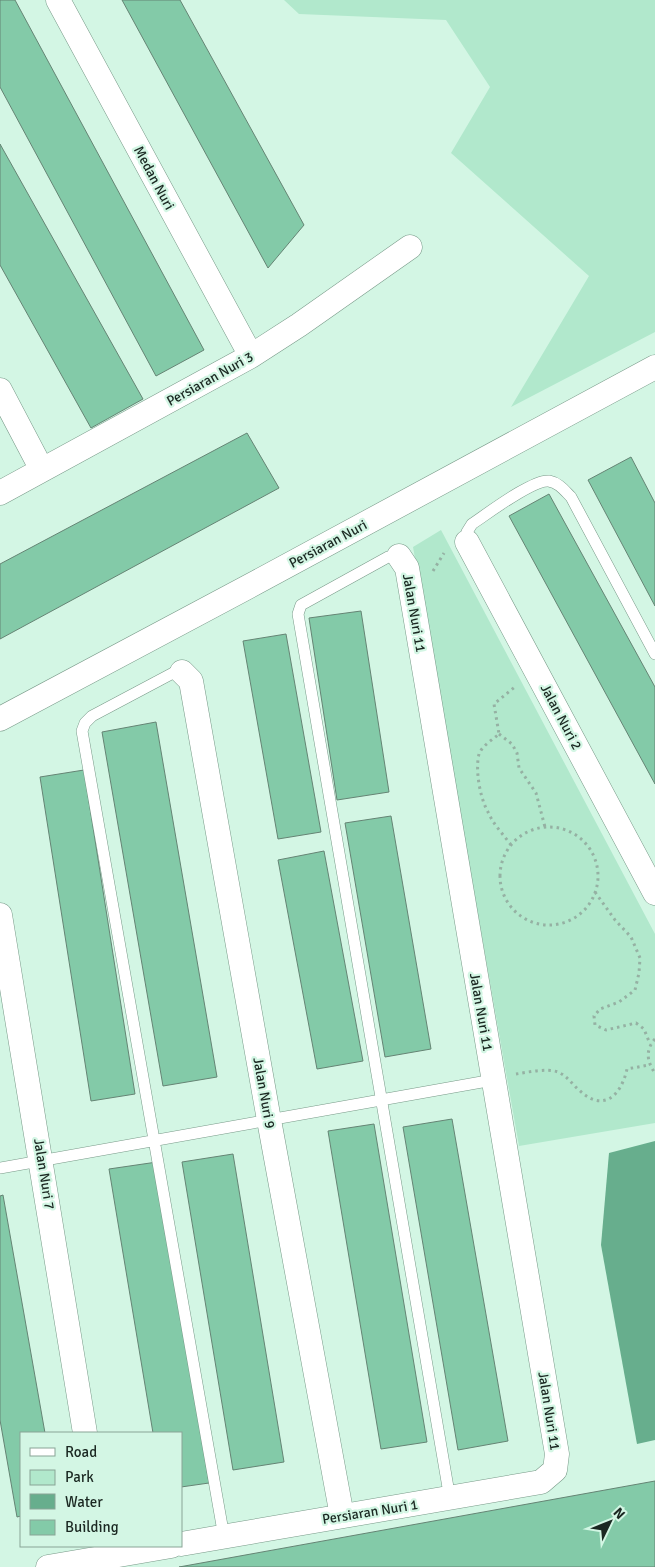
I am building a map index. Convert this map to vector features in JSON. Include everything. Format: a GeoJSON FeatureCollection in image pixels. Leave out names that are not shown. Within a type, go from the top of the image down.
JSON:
{"type":"FeatureCollection","features":[{"type":"Feature","properties":{"kind":"street","name":"Medan Nuri"},"geometry":{"type":"LineString","coordinates":[[58,0],[251,356]]}},
{"type":"Feature","properties":{"kind":"street","name":"Persiaran Nuri 3"},"geometry":{"type":"LineString","coordinates":[[0,493],[251,356],[299,325],[410,247]]}},
{"type":"Feature","properties":{"kind":"street","name":"Persiaran Nuri"},"geometry":{"type":"LineString","coordinates":[[0,719],[266,578],[655,367]]}},
{"type":"Feature","properties":{"kind":"street"},"geometry":{"type":"LineString","coordinates":[[0,390],[42,470]]}},
{"type":"Feature","properties":{"kind":"street","name":"Jalan Nuri 2"},"geometry":{"type":"LineString","coordinates":[[467,542],[653,886]]}},
{"type":"Feature","properties":{"kind":"street","name":"Jalan Nuri 11"},"geometry":{"type":"LineString","coordinates":[[400,556],[407,568],[557,1454],[555,1470]]}},
{"type":"Feature","properties":{"kind":"street","name":"Jalan Nuri 9"},"geometry":{"type":"LineString","coordinates":[[182,672],[191,681],[342,1516]]}},
{"type":"Feature","properties":{"kind":"street","name":"Jalan Nuri 7"},"geometry":{"type":"LineString","coordinates":[[0,915],[86,1432]]}},
{"type":"Feature","properties":{"kind":"street","name":"Persiaran Nuri 1"},"geometry":{"type":"LineString","coordinates":[[182,1544],[541,1482],[555,1470]]}},
{"type":"Feature","properties":{"kind":"street"},"geometry":{"type":"LineString","coordinates":[[48,1567],[104,1551],[158,1547]]}},
{"type":"Feature","properties":{"kind":"lane"},"geometry":{"type":"LineString","coordinates":[[467,542],[467,532],[472,524],[532,485],[547,481],[559,484],[571,497],[655,654]]}},
{"type":"Feature","properties":{"kind":"lane"},"geometry":{"type":"LineString","coordinates":[[400,556],[388,556],[301,605],[298,614],[450,1499]]}},
{"type":"Feature","properties":{"kind":"lane"},"geometry":{"type":"LineString","coordinates":[[182,672],[173,673],[92,716],[84,723],[82,731],[156,1140],[224,1537]]}},
{"type":"Feature","properties":{"kind":"lane"},"geometry":{"type":"LineString","coordinates":[[0,1168],[493,1080]]}},
{"type":"Feature","properties":{"kind":"path"},"geometry":{"type":"LineString","coordinates":[[431,575],[445,552],[467,542]]}},
{"type":"Feature","properties":{"kind":"path"},"geometry":{"type":"LineString","coordinates":[[515,687],[494,704],[499,734],[512,744],[517,753],[519,768],[536,793],[545,827]]}},
{"type":"Feature","properties":{"kind":"path"},"geometry":{"type":"LineString","coordinates":[[499,734],[480,753],[478,774],[482,797],[488,813],[511,845]]}},
{"type":"Feature","properties":{"kind":"path"},"geometry":{"type":"LineString","coordinates":[[545,827],[569,831],[588,846],[597,868],[595,892],[586,909],[571,920],[553,925],[534,923],[517,913],[505,899],[500,880],[502,862],[511,845],[520,836],[532,830],[545,827]]}},
{"type":"Feature","properties":{"kind":"path"},"geometry":{"type":"LineString","coordinates":[[595,892],[615,920],[631,937],[640,958],[635,990],[619,1002],[600,1009],[594,1016],[595,1025],[606,1030],[636,1023],[644,1029],[650,1044]]}},
{"type":"Feature","properties":{"kind":"path"},"geometry":{"type":"LineString","coordinates":[[655,1040],[650,1044],[647,1054],[649,1065],[655,1073]]}},
{"type":"Feature","properties":{"kind":"path"},"geometry":{"type":"LineString","coordinates":[[493,1080],[517,1074],[549,1070],[559,1072],[589,1098],[605,1100],[612,1098],[619,1091],[624,1083],[627,1069],[649,1065]]}},
{"type":"Feature","properties":{"kind":"green space"},"geometry":{"type":"Polygon","coordinates":[[[284,0],[655,0],[655,332],[511,407],[589,276],[451,153],[490,87],[446,20],[299,14],[284,0]]]}},
{"type":"Feature","properties":{"kind":"green space"},"geometry":{"type":"Polygon","coordinates":[[[441,530],[655,934],[655,1123],[519,1146],[413,547],[441,530]]]}},
{"type":"Feature","properties":{"kind":"water"},"geometry":{"type":"Polygon","coordinates":[[[655,1141],[655,1440],[637,1444],[601,1245],[609,1153],[655,1141]]]}},
{"type":"Feature","properties":{"kind":"building"},"geometry":{"type":"Polygon","coordinates":[[[0,0],[15,0],[204,350],[156,376],[0,87],[0,0]]]}},
{"type":"Feature","properties":{"kind":"building"},"geometry":{"type":"Polygon","coordinates":[[[122,0],[180,0],[304,225],[268,268],[122,0]]]}},
{"type":"Feature","properties":{"kind":"building"},"geometry":{"type":"Polygon","coordinates":[[[0,144],[143,399],[91,428],[0,265],[0,144]]]}},
{"type":"Feature","properties":{"kind":"building"},"geometry":{"type":"Polygon","coordinates":[[[247,433],[279,488],[0,639],[0,564],[247,433]]]}},
{"type":"Feature","properties":{"kind":"building"},"geometry":{"type":"Polygon","coordinates":[[[631,457],[655,503],[655,606],[588,480],[631,457]]]}},
{"type":"Feature","properties":{"kind":"building"},"geometry":{"type":"Polygon","coordinates":[[[549,494],[655,687],[655,784],[509,516],[549,494]]]}},
{"type":"Feature","properties":{"kind":"building"},"geometry":{"type":"Polygon","coordinates":[[[361,611],[389,792],[337,800],[309,618],[361,611]]]}},
{"type":"Feature","properties":{"kind":"building"},"geometry":{"type":"Polygon","coordinates":[[[286,634],[321,832],[278,839],[243,641],[286,634]]]}},
{"type":"Feature","properties":{"kind":"building"},"geometry":{"type":"Polygon","coordinates":[[[156,722],[217,1077],[163,1086],[102,732],[156,722]]]}},
{"type":"Feature","properties":{"kind":"building"},"geometry":{"type":"Polygon","coordinates":[[[84,770],[135,1094],[91,1101],[40,777],[84,770]]]}},
{"type":"Feature","properties":{"kind":"building"},"geometry":{"type":"Polygon","coordinates":[[[391,816],[431,1049],[385,1057],[345,823],[391,816]]]}},
{"type":"Feature","properties":{"kind":"building"},"geometry":{"type":"Polygon","coordinates":[[[324,851],[363,1061],[317,1069],[278,860],[324,851]]]}},
{"type":"Feature","properties":{"kind":"building"},"geometry":{"type":"Polygon","coordinates":[[[452,1119],[508,1441],[458,1450],[403,1127],[452,1119]]]}},
{"type":"Feature","properties":{"kind":"building"},"geometry":{"type":"Polygon","coordinates":[[[374,1124],[427,1442],[381,1449],[328,1131],[374,1124]]]}},
{"type":"Feature","properties":{"kind":"building"},"geometry":{"type":"Polygon","coordinates":[[[233,1154],[284,1462],[233,1470],[182,1162],[233,1154]]]}},
{"type":"Feature","properties":{"kind":"building"},"geometry":{"type":"Polygon","coordinates":[[[157,1162],[209,1483],[182,1487],[182,1432],[153,1432],[109,1169],[157,1162]]]}},
{"type":"Feature","properties":{"kind":"building"},"geometry":{"type":"Polygon","coordinates":[[[3,1195],[45,1432],[20,1432],[20,1516],[17,1517],[0,1420],[0,1196],[3,1195]]]}},
{"type":"Feature","properties":{"kind":"building"},"geometry":{"type":"Polygon","coordinates":[[[655,1481],[655,1567],[179,1567],[655,1481]]]}}]}
